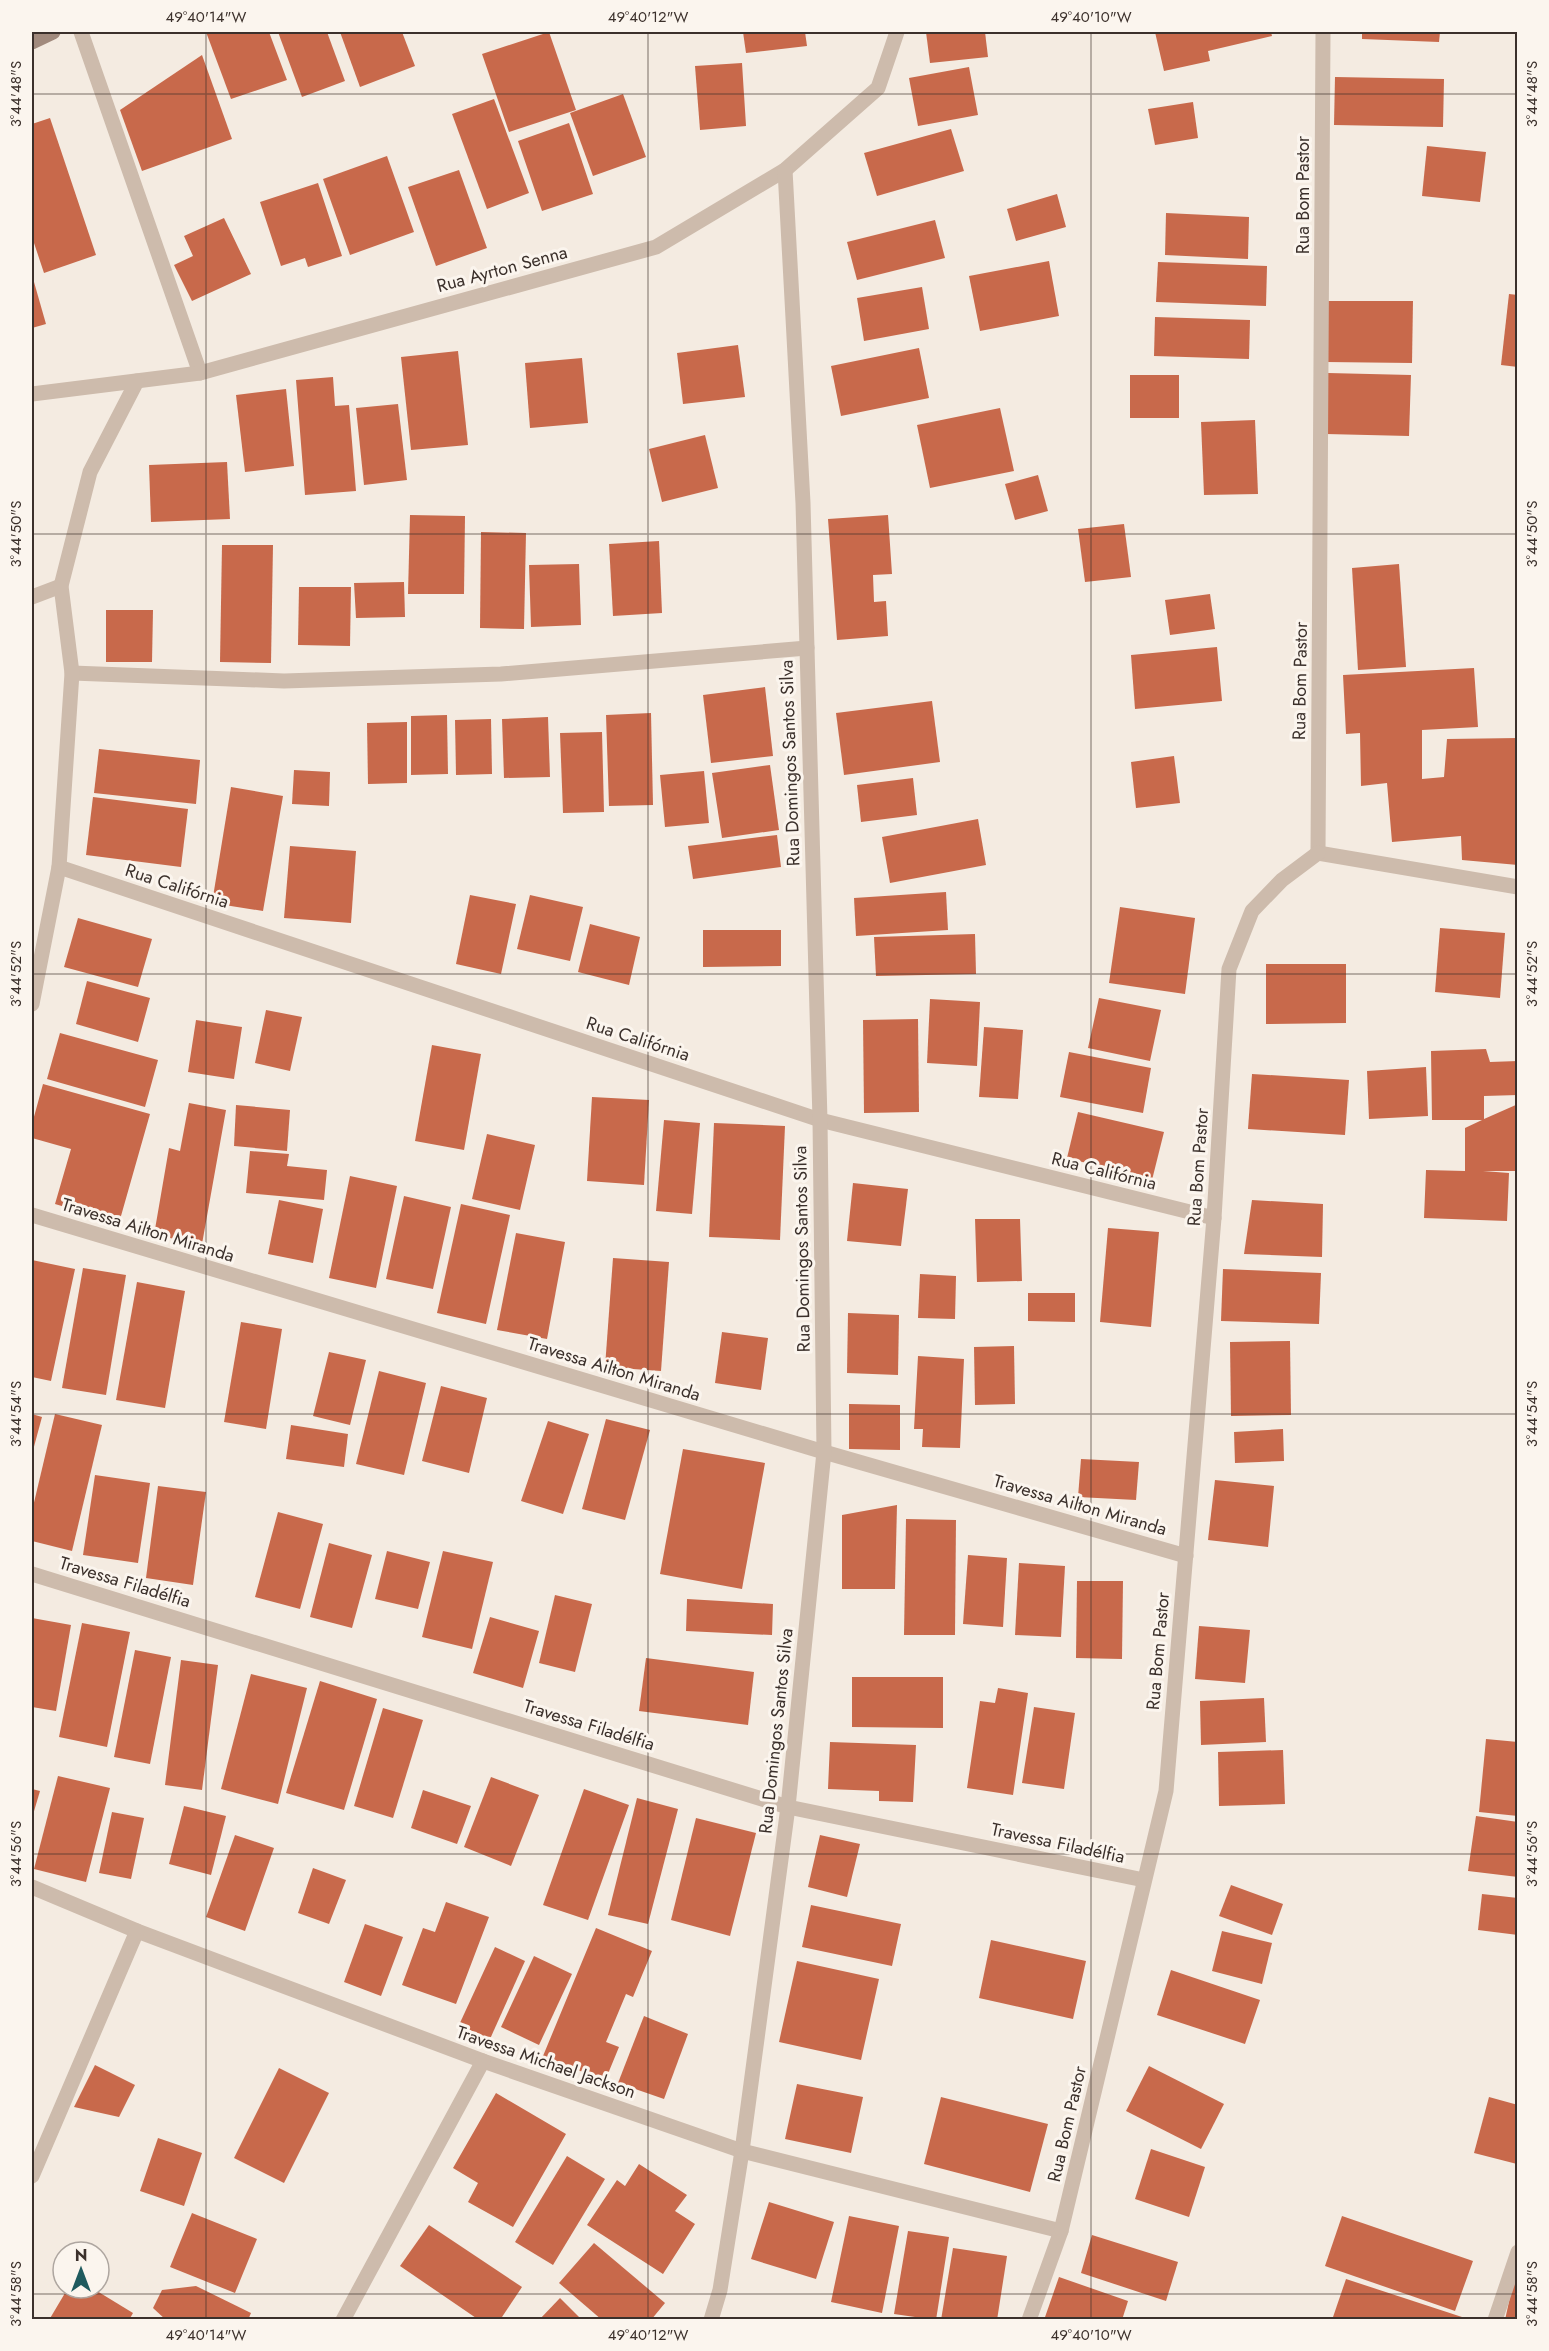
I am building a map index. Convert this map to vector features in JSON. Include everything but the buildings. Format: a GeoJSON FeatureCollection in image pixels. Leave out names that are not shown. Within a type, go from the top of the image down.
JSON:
{"type":"FeatureCollection","features":[{"type":"Feature","properties":{"kind":"street"},"geometry":{"type":"LineString","coordinates":[[32,42],[53,32]]}},
{"type":"Feature","properties":{"kind":"street"},"geometry":{"type":"LineString","coordinates":[[81,32],[200,373]]}},
{"type":"Feature","properties":{"kind":"street","name":"Rua Ayrton Senna"},"geometry":{"type":"LineString","coordinates":[[32,394],[200,373],[656,247],[785,170],[878,87],[897,32]]}},
{"type":"Feature","properties":{"kind":"street","name":"Rua Bom Pastor"},"geometry":{"type":"LineString","coordinates":[[1029,2319],[1061,2231],[1166,1791],[1214,1218],[1229,969],[1252,911],[1282,880],[1318,853],[1323,32]]}},
{"type":"Feature","properties":{"kind":"street","name":"Rua Domingos Santos Silva"},"geometry":{"type":"LineString","coordinates":[[711,2319],[720,2290],[742,2151],[789,1807],[824,1452],[820,1120],[803,503],[785,170]]}},
{"type":"Feature","properties":{"kind":"street"},"geometry":{"type":"LineString","coordinates":[[32,1005],[59,867],[72,673],[61,586],[90,472],[137,381]]}},
{"type":"Feature","properties":{"kind":"street"},"geometry":{"type":"LineString","coordinates":[[32,597],[61,586]]}},
{"type":"Feature","properties":{"kind":"street"},"geometry":{"type":"LineString","coordinates":[[72,673],[284,681],[501,675],[807,648]]}},
{"type":"Feature","properties":{"kind":"street"},"geometry":{"type":"LineString","coordinates":[[1318,853],[1518,887]]}},
{"type":"Feature","properties":{"kind":"street","name":"Rua Califórnia"},"geometry":{"type":"LineString","coordinates":[[59,867],[820,1120],[1214,1218]]}},
{"type":"Feature","properties":{"kind":"street","name":"Travessa Ailton Miranda"},"geometry":{"type":"LineString","coordinates":[[32,1215],[824,1452],[1186,1556]]}},
{"type":"Feature","properties":{"kind":"street","name":"Travessa Filadélfia"},"geometry":{"type":"LineString","coordinates":[[32,1574],[789,1807],[1144,1880]]}},
{"type":"Feature","properties":{"kind":"street","name":"Travessa Michael Jackson"},"geometry":{"type":"LineString","coordinates":[[32,1887],[137,1931],[483,2061],[742,2151],[1061,2231]]}},
{"type":"Feature","properties":{"kind":"street"},"geometry":{"type":"LineString","coordinates":[[32,2176],[137,1931]]}},
{"type":"Feature","properties":{"kind":"street"},"geometry":{"type":"LineString","coordinates":[[343,2319],[483,2061]]}},
{"type":"Feature","properties":{"kind":"street"},"geometry":{"type":"LineString","coordinates":[[1495,2319],[1518,2252]]}}]}
